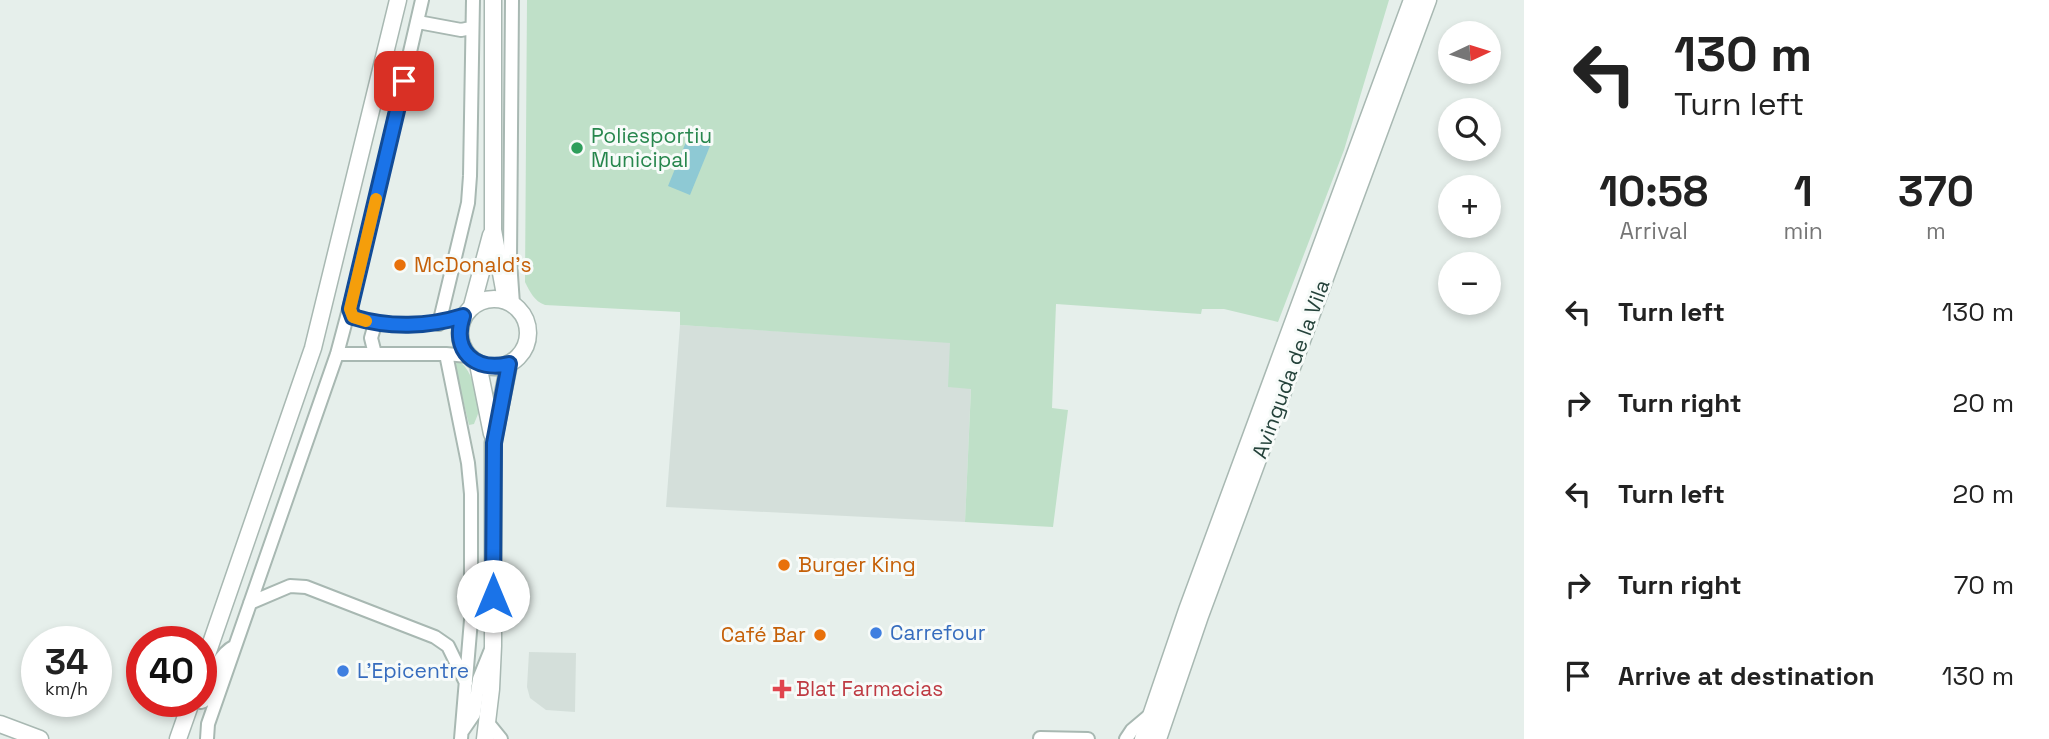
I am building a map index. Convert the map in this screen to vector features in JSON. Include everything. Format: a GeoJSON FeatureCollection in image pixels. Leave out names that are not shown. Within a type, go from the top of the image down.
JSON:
{"type":"FeatureCollection","features":[{"type":"Feature","properties":{"kind":"street"},"geometry":{"type":"LineString","coordinates":[[217,626],[313,348],[398,0]]}},
{"type":"Feature","properties":{"kind":"street"},"geometry":{"type":"LineString","coordinates":[[207,739],[208,724],[337,354],[350,309],[422,0]]}},
{"type":"Feature","properties":{"kind":"street"},"geometry":{"type":"LineString","coordinates":[[439,324],[468,203],[473,0]]}},
{"type":"Feature","properties":{"kind":"street"},"geometry":{"type":"LineString","coordinates":[[337,354],[446,354],[494,368],[509,364],[524,351],[529,334],[526,318],[510,302],[493,230],[494,0]]}},
{"type":"Feature","properties":{"kind":"street"},"geometry":{"type":"LineString","coordinates":[[510,302],[512,0]]}},
{"type":"Feature","properties":{"kind":"street","name":"Avinguda de la Vila"},"geometry":{"type":"LineString","coordinates":[[1143,739],[1191,597],[1412,0]]}},
{"type":"Feature","properties":{"kind":"street","name":"Avinguda de la Vila"},"geometry":{"type":"LineString","coordinates":[[1158,739],[1200,616],[1428,0]]}},
{"type":"Feature","properties":{"kind":"street"},"geometry":{"type":"LineString","coordinates":[[418,22],[461,30],[471,28]]}},
{"type":"Feature","properties":{"kind":"street"},"geometry":{"type":"LineString","coordinates":[[493,230],[467,311],[459,327],[461,343],[473,360],[494,443]]}},
{"type":"Feature","properties":{"kind":"street"},"geometry":{"type":"LineString","coordinates":[[350,309],[353,317],[375,324],[439,324],[488,298],[510,302]]}},
{"type":"Feature","properties":{"kind":"street"},"geometry":{"type":"LineString","coordinates":[[375,324],[371,338],[375,354]]}},
{"type":"Feature","properties":{"kind":"street"},"geometry":{"type":"LineString","coordinates":[[446,354],[468,463],[471,494],[471,620],[462,735]]}},
{"type":"Feature","properties":{"kind":"street"},"geometry":{"type":"LineString","coordinates":[[501,739],[486,731],[493,646],[494,443],[509,364]]}},
{"type":"Feature","properties":{"kind":"street"},"geometry":{"type":"LineString","coordinates":[[250,603],[296,585],[318,591],[435,637],[448,646],[467,685]]}},
{"type":"Feature","properties":{"kind":"street"},"geometry":{"type":"LineString","coordinates":[[217,666],[227,650],[235,646]]}},
{"type":"Feature","properties":{"kind":"street"},"geometry":{"type":"LineString","coordinates":[[462,735],[474,714],[480,679],[493,646]]}},
{"type":"Feature","properties":{"kind":"street","name":"Avinguda de la Vila"},"geometry":{"type":"LineString","coordinates":[[1126,739],[1151,713]]}},
{"type":"Feature","properties":{"kind":"street"},"geometry":{"type":"LineString","coordinates":[[177,738],[188,717]]}},
{"type":"Feature","properties":{"kind":"street"},"geometry":{"type":"LineString","coordinates":[[0,724],[40,739]]}},
{"type":"Feature","properties":{"kind":"street"},"geometry":{"type":"LineString","coordinates":[[1040,738],[1088,739]]}},
{"type":"Feature","properties":{"kind":"shaded area"},"geometry":{"type":"Polygon","coordinates":[[[680,325],[950,342],[971,388],[965,522],[666,507],[680,325]]]}},
{"type":"Feature","properties":{"kind":"shaded area"},"geometry":{"type":"Polygon","coordinates":[[[529,652],[576,653],[575,712],[546,710],[530,698],[527,687],[529,652]]]}},
{"type":"Feature","properties":{"kind":"green space"},"geometry":{"type":"Polygon","coordinates":[[[527,0],[1389,0],[1344,150],[1278,322],[1224,309],[1202,309],[1201,314],[1056,304],[1052,408],[1068,410],[1053,527],[965,522],[971,389],[948,387],[950,343],[680,325],[680,312],[545,305],[535,299],[525,282],[527,0]]]}},
{"type":"Feature","properties":{"kind":"green space"},"geometry":{"type":"Polygon","coordinates":[[[458,361],[470,375],[477,396],[479,410],[474,424],[469,425],[454,362],[458,361]]]}},
{"type":"Feature","properties":{"kind":"water"},"geometry":{"type":"Polygon","coordinates":[[[688,137],[710,146],[690,195],[668,186],[688,137]]]}},
{"type":"Feature","properties":{"kind":"slow traffic"},"geometry":{"type":"LineString","coordinates":[[366,321],[353,317],[350,309],[376,199]]}},
{"type":"Feature","properties":{"kind":"place","name":"Poliesportiu Municipal"},"geometry":{"type":"Point","coordinates":[577,148]}},
{"type":"Feature","properties":{"kind":"place","name":"McDonald's"},"geometry":{"type":"Point","coordinates":[400,265]}},
{"type":"Feature","properties":{"kind":"place","name":"Burger King"},"geometry":{"type":"Point","coordinates":[784,565]}},
{"type":"Feature","properties":{"kind":"place","name":"Carrefour"},"geometry":{"type":"Point","coordinates":[876,633]}},
{"type":"Feature","properties":{"kind":"place","name":"Café Bar"},"geometry":{"type":"Point","coordinates":[820,635]}},
{"type":"Feature","properties":{"kind":"place","name":"L'Epicentre"},"geometry":{"type":"Point","coordinates":[343,671]}},
{"type":"Feature","properties":{"kind":"place","name":"Blat Farmacias"},"geometry":{"type":"Point","coordinates":[782,689]}},
{"type":"Feature","properties":{"kind":"route"},"geometry":{"type":"LineString","coordinates":[[404,81],[350,309],[353,317],[375,324],[439,324],[463,316],[459,327],[461,343],[468,356],[478,364],[494,368],[509,364],[494,443],[493,596]]}}]}
